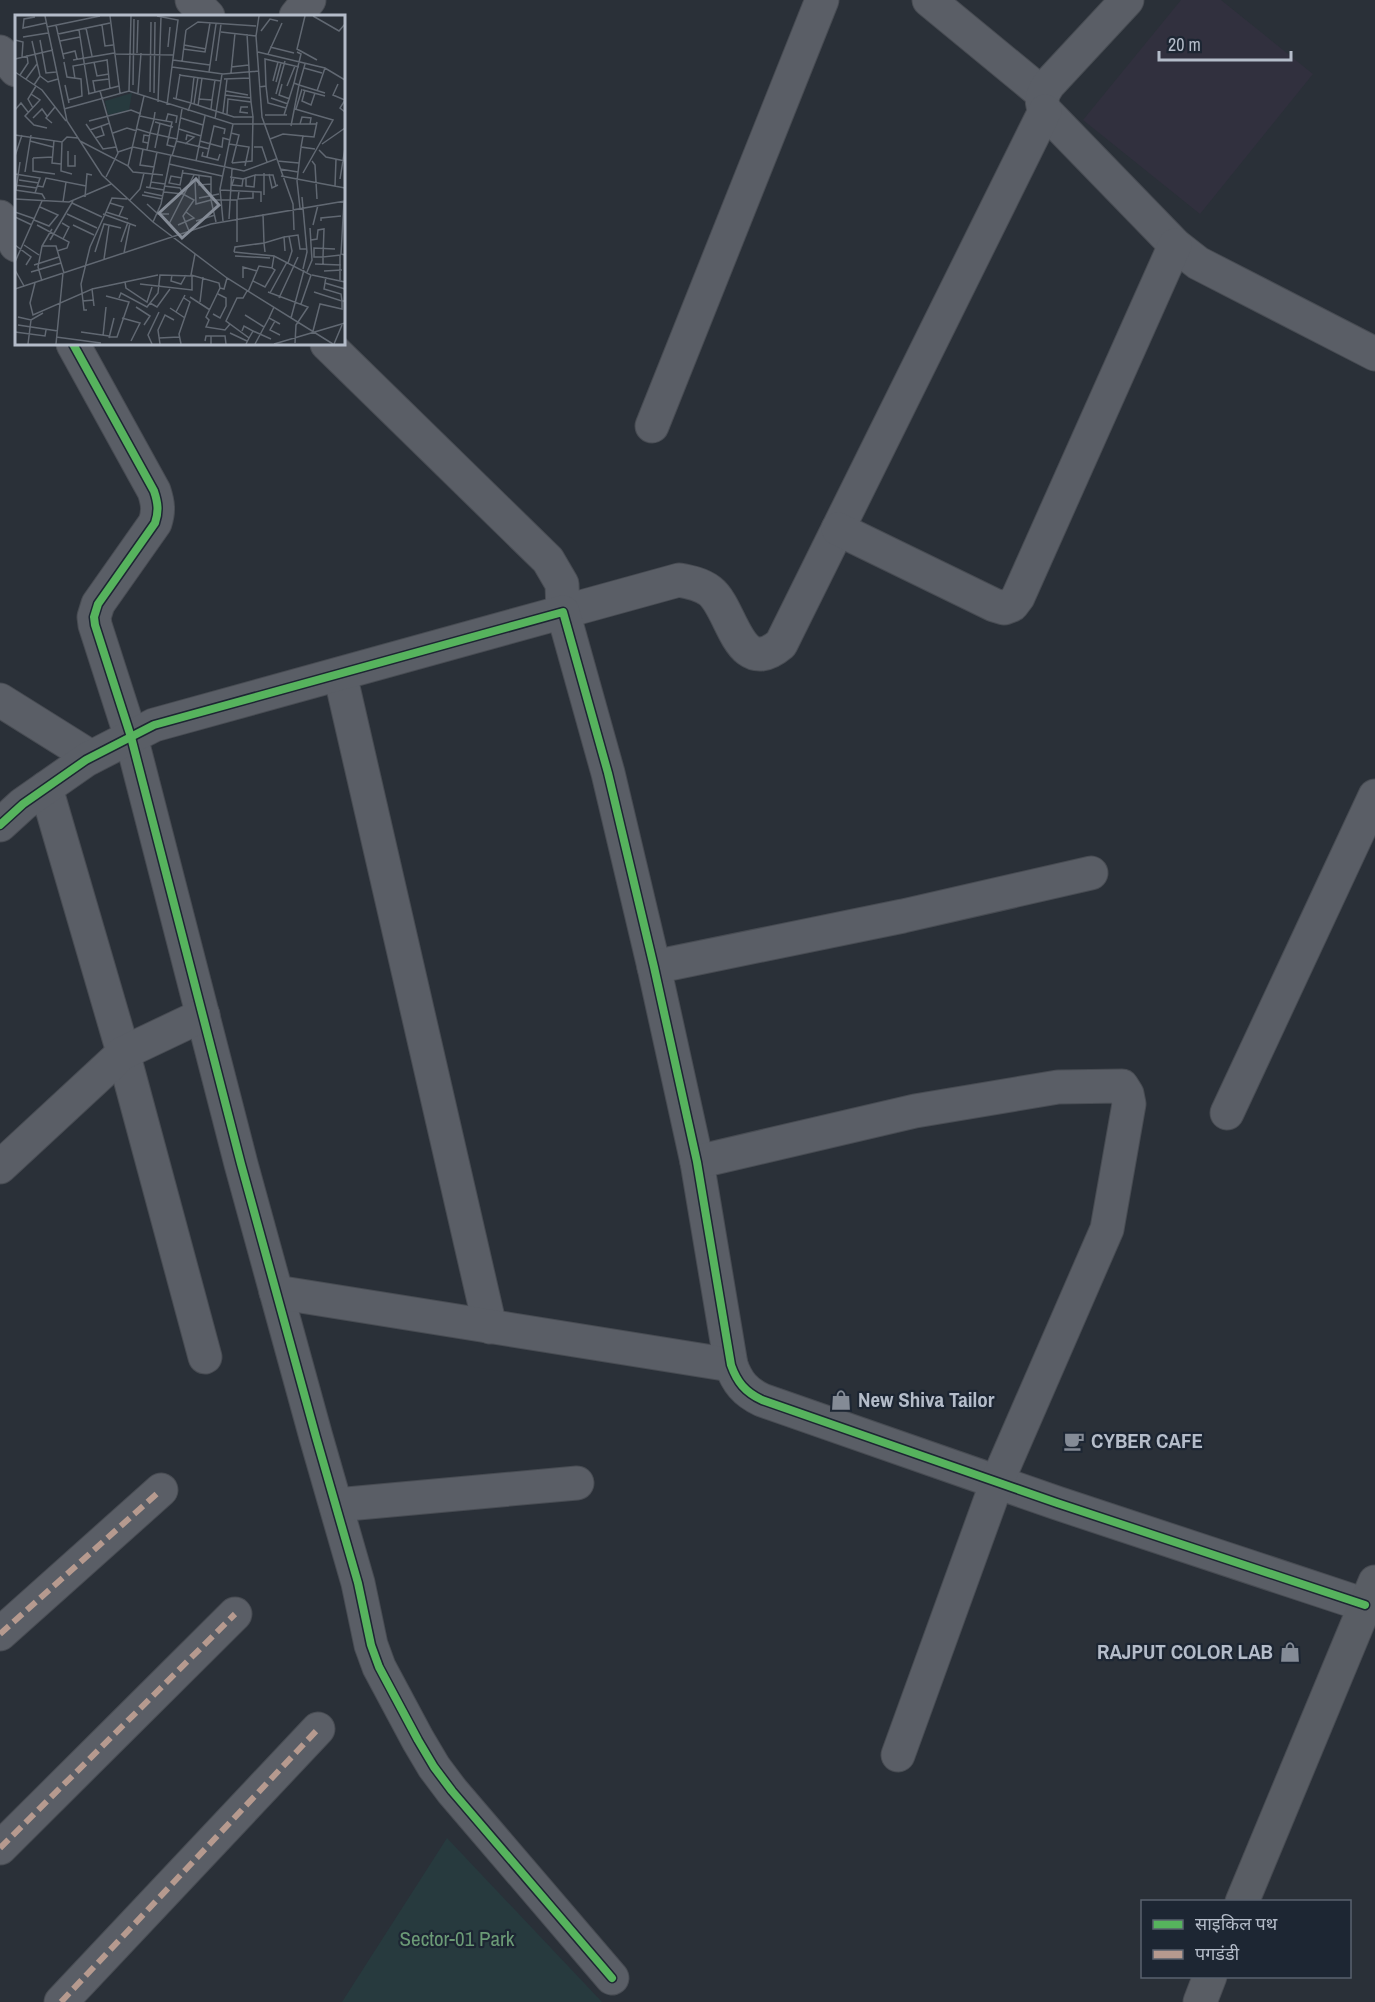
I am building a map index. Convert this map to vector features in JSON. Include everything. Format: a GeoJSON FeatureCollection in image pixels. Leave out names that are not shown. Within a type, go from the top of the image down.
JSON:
{"type":"FeatureCollection","features":[{"type":"Feature","properties":{"kind":"main road"},"geometry":{"type":"LineString","coordinates":[[1243,1900],[1370,1593]]}},
{"type":"Feature","properties":{"kind":"main road"},"geometry":{"type":"LineString","coordinates":[[1200,2002],[1210,1978]]}},
{"type":"Feature","properties":{"kind":"street"},"geometry":{"type":"LineString","coordinates":[[192,0],[207,15]]}},
{"type":"Feature","properties":{"kind":"street"},"geometry":{"type":"LineString","coordinates":[[297,15],[309,0]]}},
{"type":"Feature","properties":{"kind":"street"},"geometry":{"type":"LineString","coordinates":[[652,426],[822,0]]}},
{"type":"Feature","properties":{"kind":"street"},"geometry":{"type":"LineString","coordinates":[[929,0],[1044,103],[1175,245],[1198,263],[1221,276],[1375,354]]}},
{"type":"Feature","properties":{"kind":"street"},"geometry":{"type":"LineString","coordinates":[[0,825],[22,804],[91,758],[154,725],[679,580],[693,582],[709,590],[719,601],[741,645],[750,652],[759,654],[772,651],[781,644],[838,529],[1044,103],[1049,84],[1127,0]]}},
{"type":"Feature","properties":{"kind":"street"},"geometry":{"type":"LineString","coordinates":[[0,52],[15,69]]}},
{"type":"Feature","properties":{"kind":"street"},"geometry":{"type":"LineString","coordinates":[[0,217],[15,243]]}},
{"type":"Feature","properties":{"kind":"street"},"geometry":{"type":"LineString","coordinates":[[838,529],[994,605],[1004,608],[1012,605],[1018,597],[1175,245]]}},
{"type":"Feature","properties":{"kind":"street"},"geometry":{"type":"LineString","coordinates":[[74,345],[158,502],[155,523],[105,592],[94,617],[131,737],[276,1292],[358,1583],[371,1645],[379,1667],[434,1767],[612,1978]]}},
{"type":"Feature","properties":{"kind":"street"},"geometry":{"type":"LineString","coordinates":[[328,345],[548,560],[562,584],[563,612],[608,773],[654,967],[696,1162],[731,1365],[742,1387],[762,1400],[998,1482],[1370,1593]]}},
{"type":"Feature","properties":{"kind":"street"},"geometry":{"type":"LineString","coordinates":[[340,674],[490,1326]]}},
{"type":"Feature","properties":{"kind":"street"},"geometry":{"type":"LineString","coordinates":[[0,700],[91,758]]}},
{"type":"Feature","properties":{"kind":"street"},"geometry":{"type":"LineString","coordinates":[[46,788],[123,1053],[205,1357]]}},
{"type":"Feature","properties":{"kind":"street"},"geometry":{"type":"LineString","coordinates":[[1227,1113],[1375,796]]}},
{"type":"Feature","properties":{"kind":"street"},"geometry":{"type":"LineString","coordinates":[[654,967],[903,916],[1091,873]]}},
{"type":"Feature","properties":{"kind":"street"},"geometry":{"type":"LineString","coordinates":[[0,1167],[123,1053],[203,1015]]}},
{"type":"Feature","properties":{"kind":"street"},"geometry":{"type":"LineString","coordinates":[[696,1162],[915,1111],[1058,1087],[1122,1086],[1127,1094],[1129,1104],[1107,1229],[998,1482],[897,1755]]}},
{"type":"Feature","properties":{"kind":"street"},"geometry":{"type":"LineString","coordinates":[[276,1292],[731,1365]]}},
{"type":"Feature","properties":{"kind":"street"},"geometry":{"type":"LineString","coordinates":[[336,1505],[577,1483]]}},
{"type":"Feature","properties":{"kind":"street"},"geometry":{"type":"LineString","coordinates":[[0,1634],[161,1490]]}},
{"type":"Feature","properties":{"kind":"street"},"geometry":{"type":"LineString","coordinates":[[0,1848],[235,1614]]}},
{"type":"Feature","properties":{"kind":"street"},"geometry":{"type":"LineString","coordinates":[[60,2002],[318,1729]]}},
{"type":"Feature","properties":{"kind":"shaded area"},"geometry":{"type":"Polygon","coordinates":[[[1181,0],[1221,0],[1313,74],[1200,214],[1083,120],[1181,0]]]}},
{"type":"Feature","properties":{"kind":"green space","name":"Sector-01 Park"},"geometry":{"type":"Polygon","coordinates":[[[447,1838],[602,2002],[342,2002],[447,1838]]]}},
{"type":"Feature","properties":{"kind":"marked path"},"geometry":{"type":"LineString","coordinates":[[0,1634],[161,1490]]}},
{"type":"Feature","properties":{"kind":"marked path"},"geometry":{"type":"LineString","coordinates":[[0,1848],[235,1614]]}},
{"type":"Feature","properties":{"kind":"marked path"},"geometry":{"type":"LineString","coordinates":[[61,2002],[318,1729]]}},
{"type":"Feature","properties":{"kind":"cycle path"},"geometry":{"type":"LineString","coordinates":[[74,345],[154,491],[156,499],[155,523],[98,604],[94,617],[95,625],[131,737],[241,1164],[358,1583],[371,1645],[379,1667],[434,1767],[612,1978]]}},
{"type":"Feature","properties":{"kind":"cycle path"},"geometry":{"type":"LineString","coordinates":[[0,825],[23,804],[86,760],[154,725],[563,612],[608,773],[654,967],[697,1162],[731,1365],[742,1386],[762,1400],[1057,1503],[1365,1605]]}},
{"type":"Feature","properties":{"kind":"place","name":"New Shiva Tailor"},"geometry":{"type":"Point","coordinates":[841,1400]}},
{"type":"Feature","properties":{"kind":"place","name":"CYBER CAFE"},"geometry":{"type":"Point","coordinates":[1074,1441]}},
{"type":"Feature","properties":{"kind":"place","name":"RAJPUT COLOR LAB"},"geometry":{"type":"Point","coordinates":[1290,1652]}}]}
